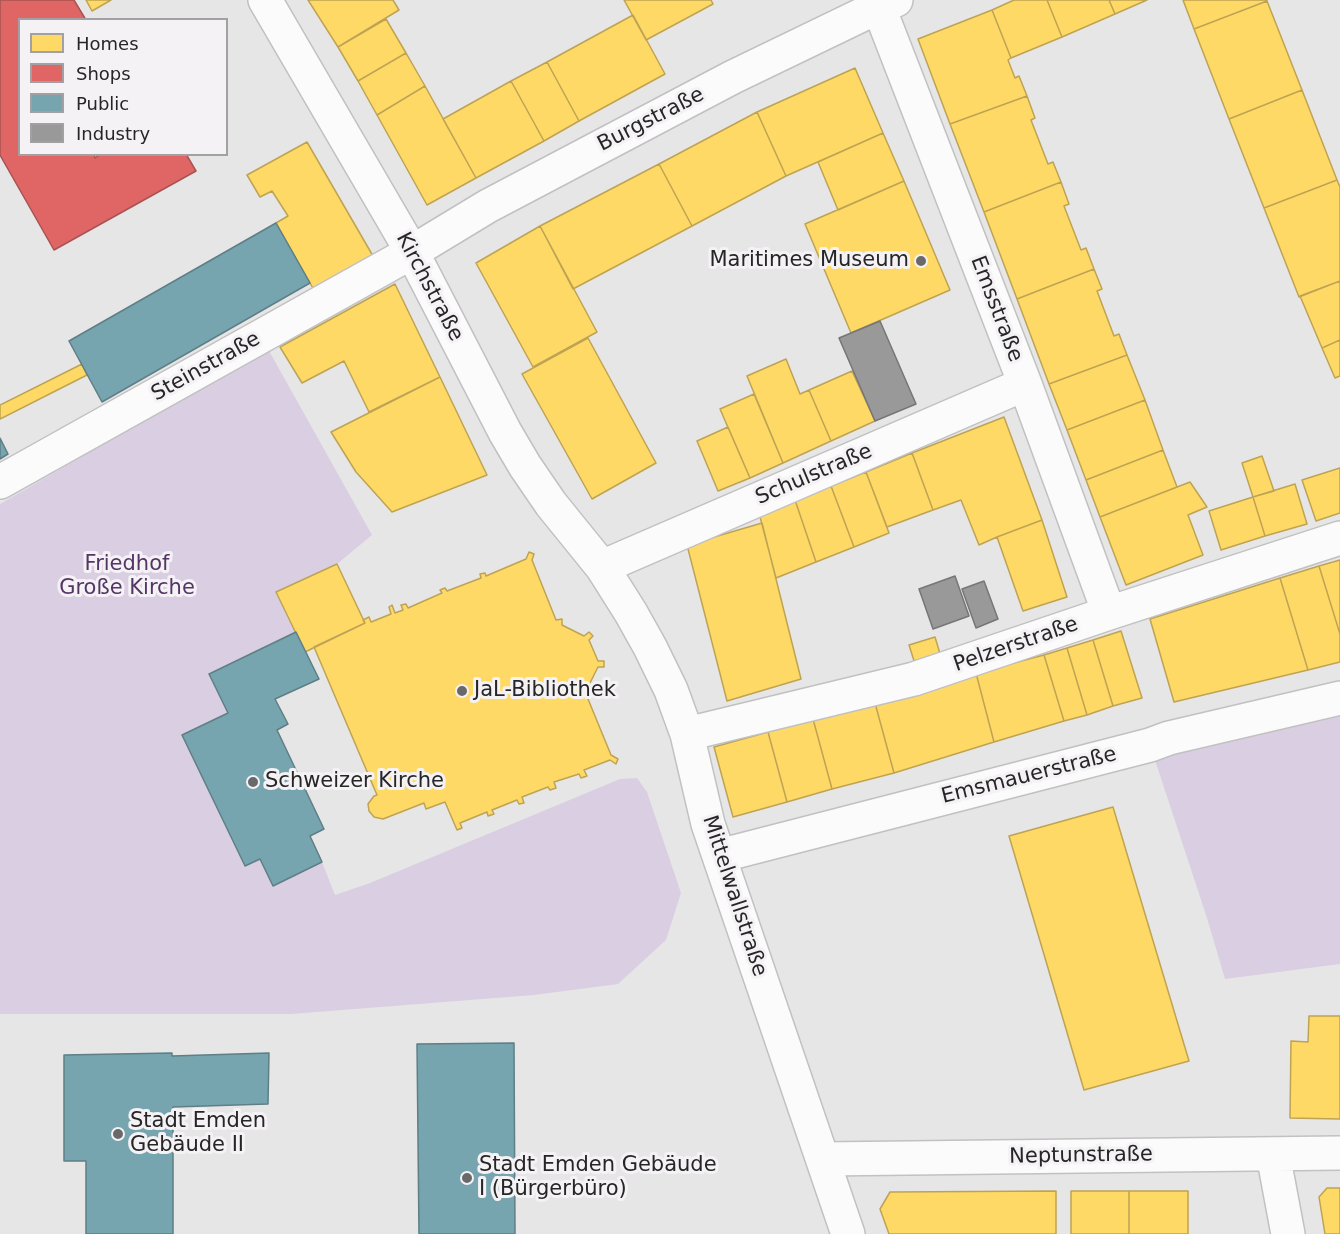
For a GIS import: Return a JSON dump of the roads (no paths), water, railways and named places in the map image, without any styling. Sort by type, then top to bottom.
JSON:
[{"type":"street","name":"Kirchstraße","points":[[265,0],[412,252],[505,432],[525,466],[551,504],[602,567]]},
{"type":"street","name":"Burgstraße","points":[[412,252],[488,206],[579,157],[883,2]]},
{"type":"street","name":"Emsstraße","points":[[883,2],[1109,613]]},
{"type":"street","name":"Steinstraße","points":[[0,482],[412,252]]},
{"type":"street","name":"Schulstraße","points":[[602,567],[1025,384]]},
{"type":"street","name":"Pelzerstraße","points":[[687,734],[914,679],[1340,538]]},
{"type":"street","name":"Mittelwallstraße","points":[[602,567],[631,613],[671,690],[687,734],[708,824],[848,1234]]},
{"type":"street","name":"Emsmauerstraße","points":[[719,856],[1150,745],[1169,738],[1340,698]]},
{"type":"street","name":"Neptunstraße","points":[[823,1159],[1340,1153]]},
{"type":"street","points":[[1273,1154],[1288,1234]]},
{"type":"place","name":"Maritimes Museum","points":[[921,261]]},
{"type":"place","name":"JaL-Bibliothek","points":[[462,691]]},
{"type":"place","name":"Schweizer Kirche","points":[[253,782]]},
{"type":"place","name":"Stadt Emden Gebäude II","points":[[118,1134]]},
{"type":"place","name":"Stadt Emden Gebäude I (Bürgerbüro)","points":[[467,1178]]},
{"type":"park label","name":"Friedhof Große Kirche","points":[[127,577]]}]
